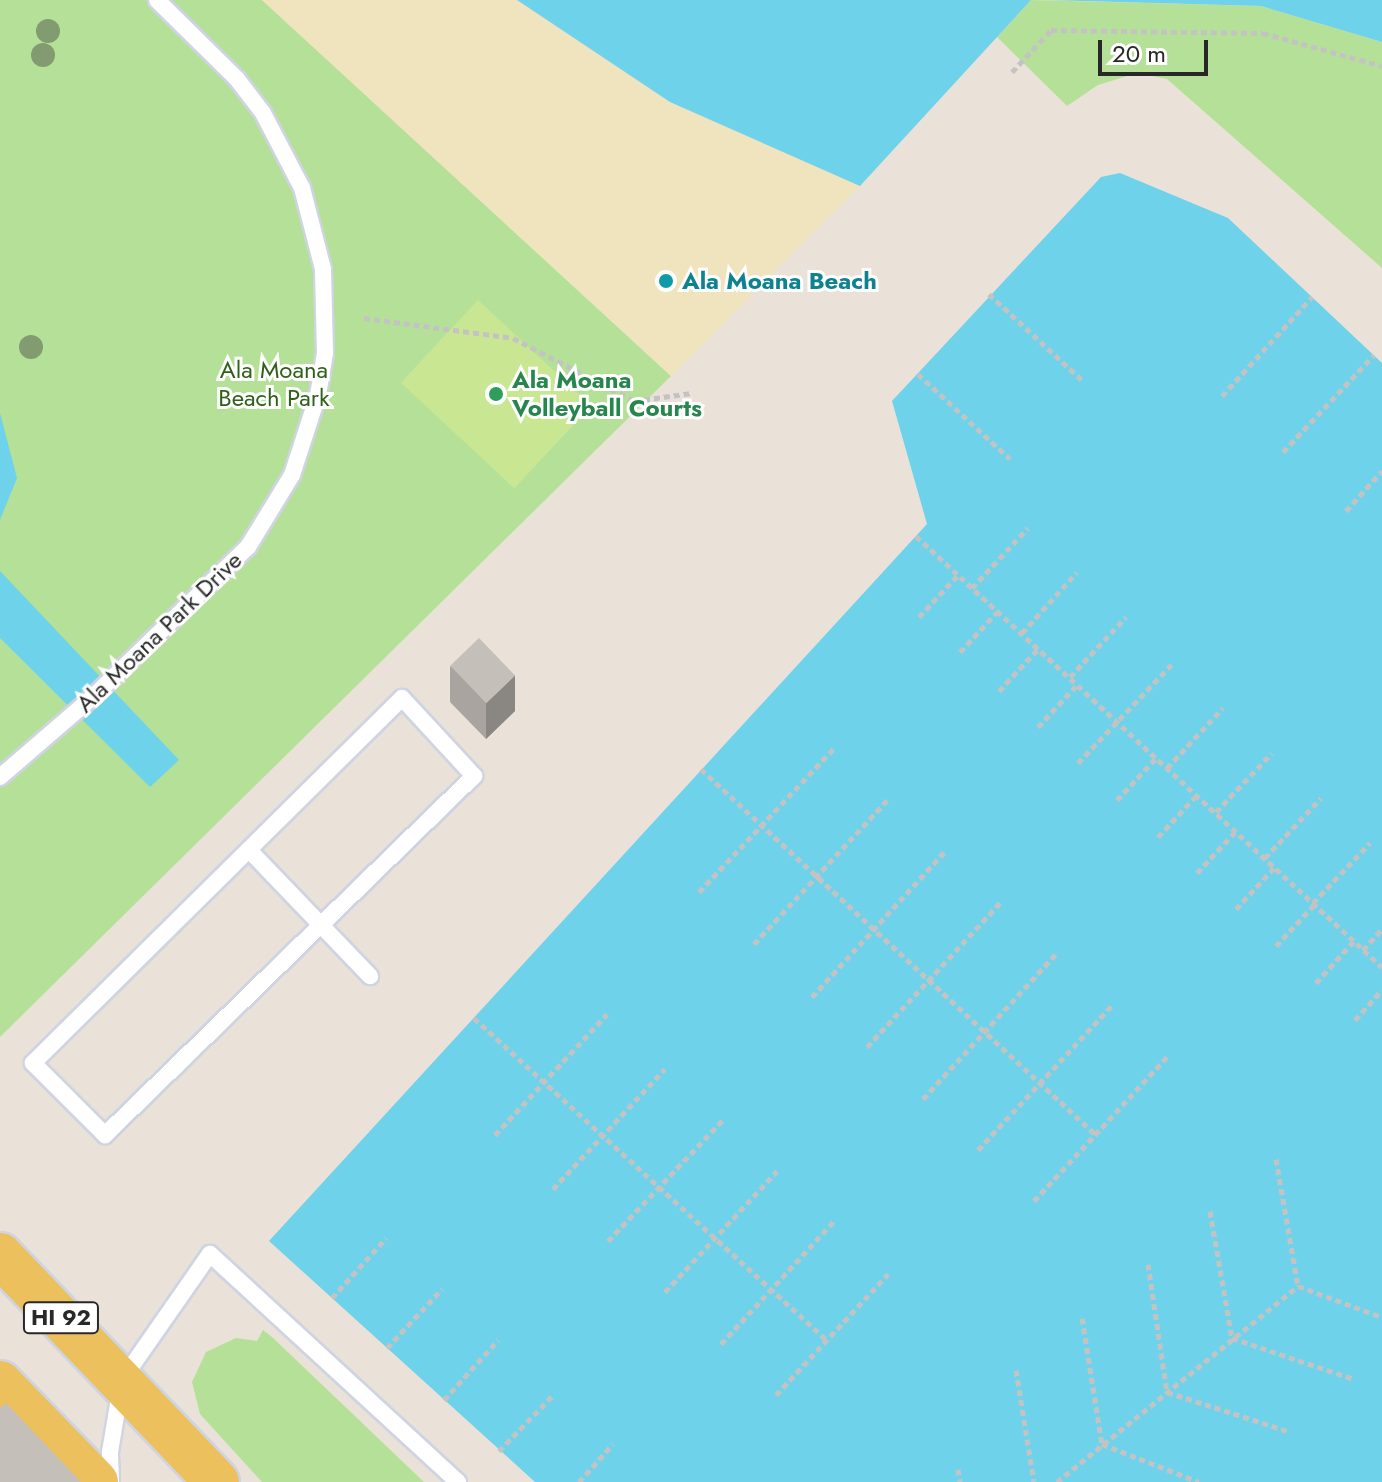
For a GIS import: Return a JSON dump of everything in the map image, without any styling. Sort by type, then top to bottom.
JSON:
[{"type":"main road","name":"HI 92","points":[[0,1255],[217,1482]]},
{"type":"main road","points":[[0,1383],[96,1482]]},
{"type":"lane","name":"Ala Moana Park Drive","points":[[0,777],[220,578],[272,512],[307,436],[325,353],[326,311],[318,241],[285,149],[237,79],[157,0]]},
{"type":"lane","points":[[402,698],[474,776],[105,1135],[33,1063],[249,850],[402,698]]},
{"type":"lane","points":[[249,850],[370,976]]},
{"type":"lane","points":[[111,1482],[110,1452],[122,1380],[210,1254],[458,1482]]},
{"type":"path","points":[[1012,72],[1051,30],[1263,33],[1382,66]]},
{"type":"path","points":[[989,294],[1083,381]]},
{"type":"path","points":[[1222,396],[1312,297]]},
{"type":"path","points":[[364,318],[513,338],[625,399],[653,402],[691,393]]},
{"type":"path","points":[[1283,452],[1374,355]]},
{"type":"path","points":[[918,374],[1010,459]]},
{"type":"path","points":[[1346,511],[1382,471]]},
{"type":"path","points":[[972,588],[1028,528]]},
{"type":"path","points":[[916,536],[1382,967]]},
{"type":"path","points":[[1022,633],[1077,572]]},
{"type":"path","points":[[919,617],[958,575]]},
{"type":"path","points":[[960,652],[998,612]]},
{"type":"path","points":[[1070,677],[1126,617]]},
{"type":"path","points":[[999,691],[1038,649]]},
{"type":"path","points":[[1078,763],[1174,662]]},
{"type":"path","points":[[1038,727],[1077,685]]},
{"type":"path","points":[[1167,768],[1223,708]]},
{"type":"path","points":[[699,892],[835,747]]},
{"type":"path","points":[[1216,812],[1272,753]]},
{"type":"path","points":[[1117,800],[1156,758]]},
{"type":"path","points":[[701,769],[1095,1134]]},
{"type":"path","points":[[1158,837],[1196,796]]},
{"type":"path","points":[[754,944],[889,798]]},
{"type":"path","points":[[1265,858],[1321,798]]},
{"type":"path","points":[[1197,873],[1236,831]]},
{"type":"path","points":[[1276,946],[1370,843]]},
{"type":"path","points":[[812,997],[946,850]]},
{"type":"path","points":[[1236,909],[1275,867]]},
{"type":"path","points":[[867,1047],[1001,902]]},
{"type":"path","points":[[1363,950],[1382,929]]},
{"type":"path","points":[[1316,983],[1354,941]]},
{"type":"path","points":[[923,1099],[1057,953]]},
{"type":"path","points":[[1355,1020],[1382,990]]},
{"type":"path","points":[[978,1150],[1113,1004]]},
{"type":"path","points":[[495,1135],[607,1014]]},
{"type":"path","points":[[474,1018],[827,1340]]},
{"type":"path","points":[[1034,1201],[1168,1056]]},
{"type":"path","points":[[553,1189],[665,1069]]},
{"type":"path","points":[[608,1241],[722,1121]]},
{"type":"path","points":[[1276,1159],[1298,1286]]},
{"type":"path","points":[[665,1292],[777,1171]]},
{"type":"path","points":[[1210,1211],[1232,1338]]},
{"type":"path","points":[[721,1344],[833,1222]]},
{"type":"path","points":[[332,1298],[386,1238]]},
{"type":"path","points":[[1148,1264],[1167,1392]]},
{"type":"path","points":[[776,1395],[888,1274]]},
{"type":"path","points":[[1298,1286],[1382,1317]]},
{"type":"path","points":[[1057,1482],[1298,1286]]},
{"type":"path","points":[[387,1348],[442,1289]]},
{"type":"path","points":[[1082,1318],[1102,1444]]},
{"type":"path","points":[[1232,1338],[1354,1379]]},
{"type":"path","points":[[444,1400],[498,1340]]},
{"type":"path","points":[[1016,1370],[1034,1482]]},
{"type":"path","points":[[1167,1392],[1288,1431]]},
{"type":"path","points":[[499,1451],[554,1394]]},
{"type":"path","points":[[579,1482],[613,1444]]},
{"type":"path","points":[[1102,1444],[1199,1482]]},
{"type":"path","points":[[958,1469],[960,1482]]},
{"type":"green space","name":"Ala Moana Beach Park","points":[[0,0],[262,0],[671,376],[0,1037]]},
{"type":"green space","points":[[1031,0],[1261,6],[1382,42],[1382,268],[1167,79],[1137,73],[1098,85],[1067,106],[997,37]]},
{"type":"green space","name":"Ala Moana Volleyball Courts","points":[[478,300],[591,406],[514,488],[401,383]]},
{"type":"green space","points":[[263,1330],[424,1482],[262,1482],[200,1414],[192,1382],[206,1352],[236,1338],[257,1341]]},
{"type":"sand","name":"Ala Moana Beach","points":[[262,0],[517,0],[670,102],[860,186],[671,376]]},
{"type":"water","points":[[517,0],[1031,0],[860,186],[670,102]]},
{"type":"water","points":[[1047,0],[1382,0],[1382,42],[1261,6]]},
{"type":"water","points":[[1120,173],[1228,218],[1382,363],[1382,1482],[535,1482],[269,1241],[927,524],[892,401],[1101,177]]},
{"type":"water","points":[[0,413],[17,478],[0,520]]},
{"type":"water","points":[[0,571],[179,760],[150,787],[0,638]]},
{"type":"building","points":[[479,638],[515,675],[486,703],[450,666]]},
{"type":"building","points":[[6,1403],[81,1482],[0,1482],[0,1408]]},
{"type":"place","name":"Ala Moana Beach","points":[[666,281]]},
{"type":"place","name":"Ala Moana Volleyball Courts","points":[[496,394]]}]
